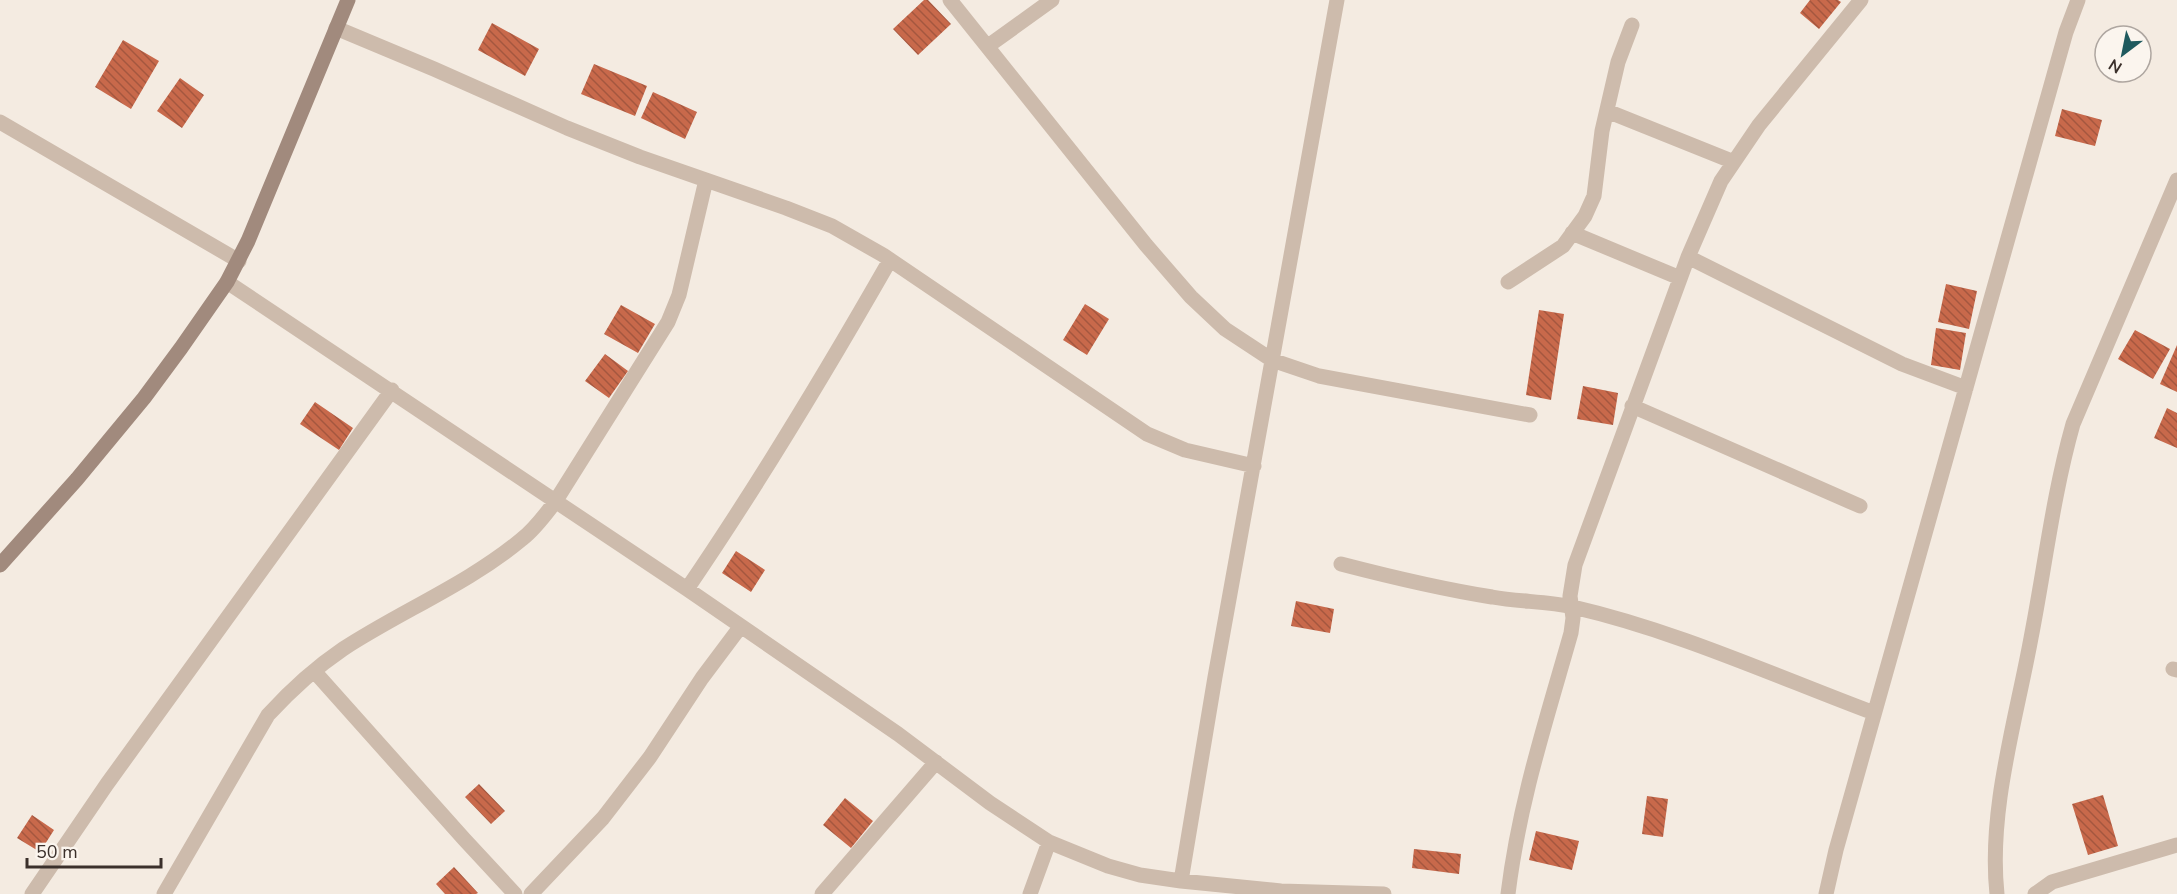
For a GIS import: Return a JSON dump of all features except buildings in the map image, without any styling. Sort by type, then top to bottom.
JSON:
[{"type":"main road","points":[[0,566],[77,479],[144,398],[182,348],[227,282],[239,261],[348,0]]},
{"type":"street","points":[[950,0],[1146,245],[1191,297],[1225,329],[1272,360],[1319,376],[1530,415]]},
{"type":"street","points":[[988,46],[1052,0]]},
{"type":"street","points":[[1181,881],[1215,677],[1338,0]]},
{"type":"street","points":[[1508,894],[1513,850],[1534,756],[1571,633],[1573,618],[1570,596],[1575,565],[1688,257],[1721,181],[1766,116],[1861,0]]},
{"type":"street","points":[[1826,894],[1874,713],[2066,32],[2078,0]]},
{"type":"street","points":[[1508,282],[1563,246],[1586,216],[1594,196],[1606,111],[1618,62],[1632,25]]},
{"type":"street","points":[[336,28],[567,128],[640,157],[786,207],[831,226],[890,260],[1147,434],[1185,450],[1254,466]]},
{"type":"street","points":[[1606,111],[1734,162]]},
{"type":"street","points":[[0,122],[239,261]]},
{"type":"street","points":[[164,894],[268,715],[291,690],[343,650],[486,565],[522,539],[538,524],[555,502],[668,322],[679,295],[706,180]]},
{"type":"street","points":[[1996,894],[1996,832],[2062,462],[2073,424],[2177,180]]},
{"type":"street","points":[[1572,233],[1680,278]]},
{"type":"street","points":[[1688,257],[1902,364],[1966,388]]},
{"type":"street","points":[[687,589],[737,516],[819,384],[890,260]]},
{"type":"street","points":[[227,282],[687,589],[936,762],[990,803],[1049,842],[1108,866],[1140,875],[1281,892],[1384,894]]},
{"type":"street","points":[[33,894],[107,784],[392,390]]},
{"type":"street","points":[[1632,406],[1860,506]]},
{"type":"street","points":[[1341,564],[1471,594],[1571,606],[1720,653],[1874,713]]},
{"type":"street","points":[[531,894],[603,818],[637,775],[702,678],[741,626]]},
{"type":"street","points":[[315,671],[515,894]]},
{"type":"street","points":[[822,894],[936,762]]},
{"type":"street","points":[[1030,894],[1049,842]]},
{"type":"street","points":[[2035,894],[2177,846]]}]
